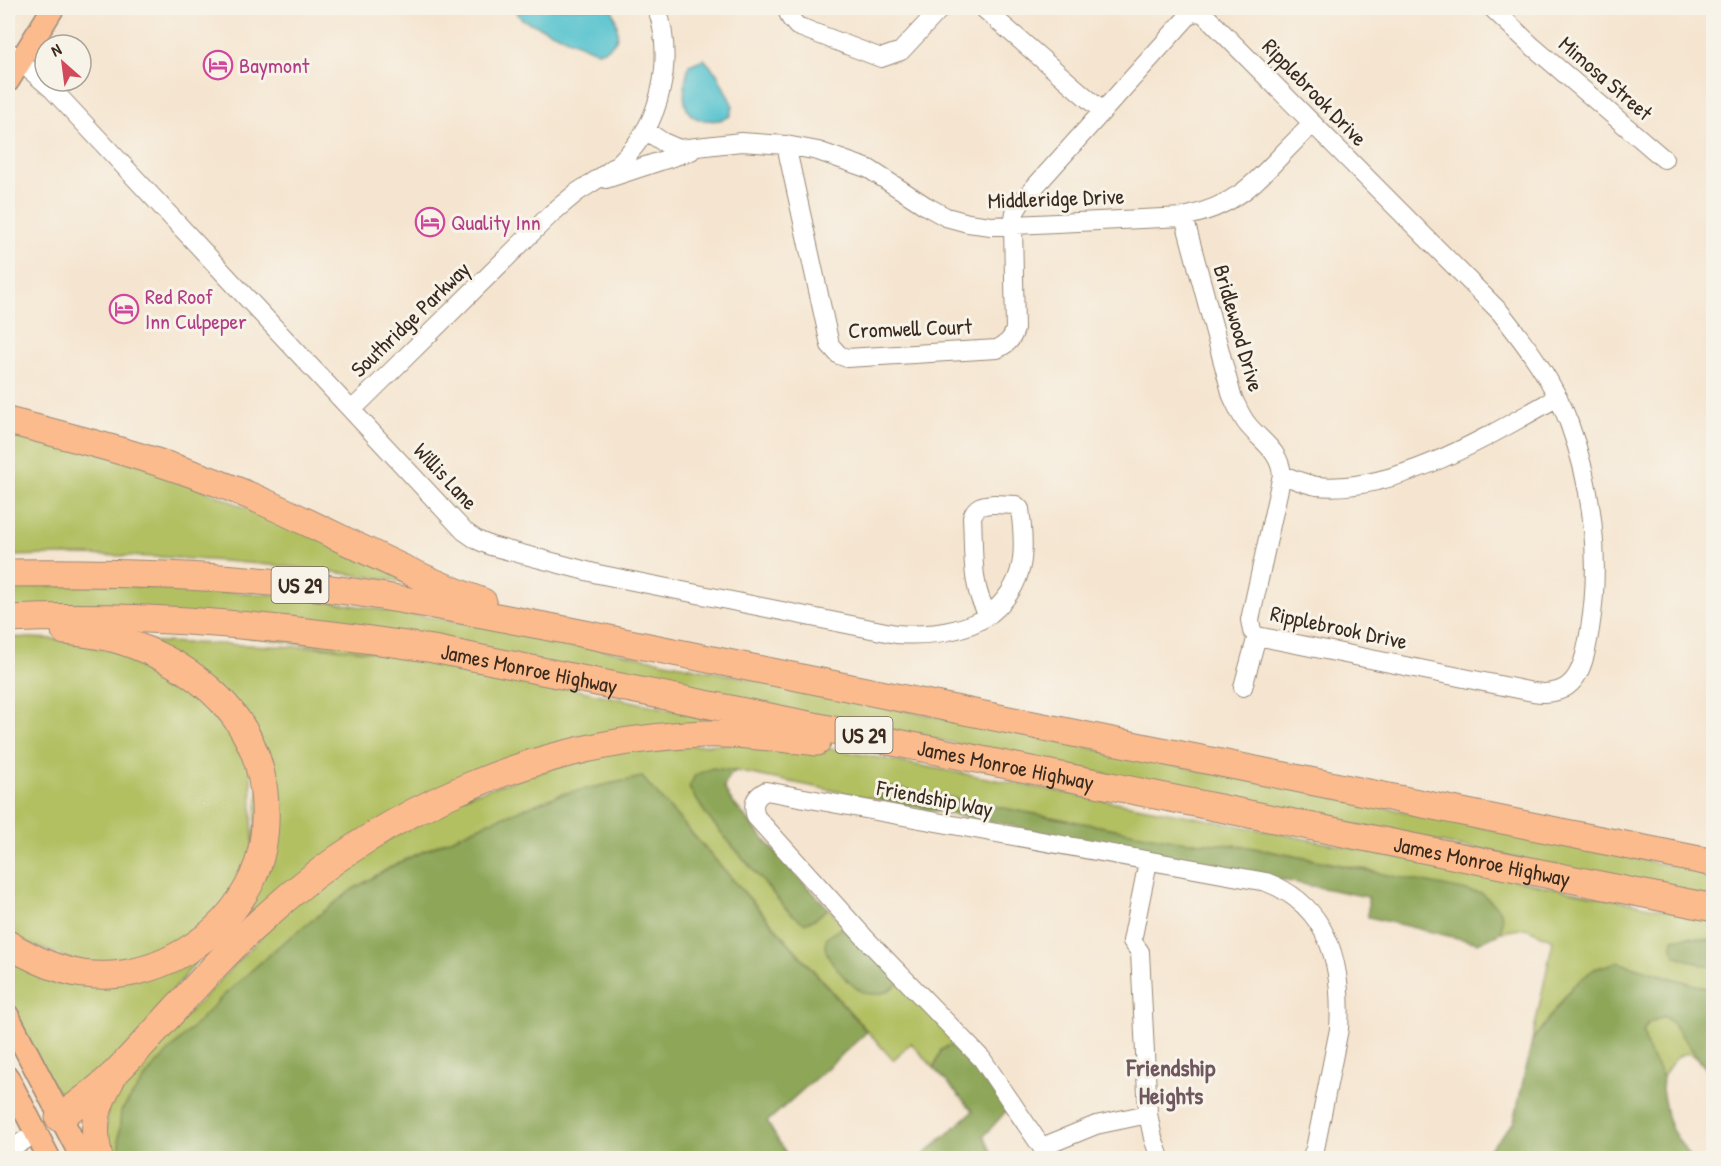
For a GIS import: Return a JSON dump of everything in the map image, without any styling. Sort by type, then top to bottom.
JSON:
[{"type":"highway","points":[[8,421],[77,439],[204,478],[254,498],[401,568],[466,596],[561,629]]},
{"type":"highway","name":"James Monroe Highway","points":[[8,573],[109,572],[283,584],[409,600],[1713,863]]},
{"type":"highway","name":"James Monroe Highway","points":[[8,619],[174,619],[349,636],[433,649],[1713,908]]},
{"type":"highway","points":[[8,626],[84,633],[118,640],[154,654],[191,674],[209,687],[228,707],[250,744],[262,782],[265,822],[260,856],[253,876],[241,898],[221,922],[202,940],[182,954],[160,964],[121,975],[82,974],[58,969],[26,956],[8,944]]},
{"type":"highway","points":[[59,1118],[114,1074],[266,915],[310,880],[382,829],[470,784],[516,767],[609,744],[657,737],[705,734],[753,735],[994,761]]},
{"type":"highway","points":[[99,1158],[94,1126],[100,1100],[114,1074]]},
{"type":"main road","points":[[8,81],[14,56],[52,8]]},
{"type":"main road","points":[[8,1016],[59,1118],[82,1158]]},
{"type":"main road","points":[[8,1078],[49,1158]]},
{"type":"main road","points":[[36,1133],[59,1118]]},
{"type":"street","name":"Southridge Parkway","points":[[351,410],[551,214],[620,163],[633,149],[645,130],[663,84],[664,39],[657,8]]},
{"type":"street","points":[[786,8],[797,26],[882,58],[901,51],[940,8]]},
{"type":"street","points":[[983,8],[1101,111]]},
{"type":"street","name":"Mimosa Street","points":[[1492,8],[1530,45],[1664,159]]},
{"type":"street","name":"Ripplebrook Drive","points":[[1013,225],[1015,212],[1022,201],[1101,111],[1191,13],[1204,14],[1500,312],[1521,338],[1558,397],[1579,454],[1591,514],[1595,550],[1594,607],[1582,669],[1569,686],[1558,692],[1544,694],[1257,636],[1252,631],[1250,620],[1282,475]]},
{"type":"street","name":"Willis Lane","points":[[14,56],[53,90],[465,531],[477,540],[491,546],[598,574],[896,634],[919,635],[942,633],[964,627],[989,615],[1010,596],[1023,560],[1020,509],[1016,505],[979,506],[974,510],[972,517],[976,587],[980,600],[989,615]]},
{"type":"street","name":"Middleridge Drive","points":[[645,130],[679,149],[741,142],[786,145],[818,151],[869,169],[946,217],[991,226],[1184,217],[1204,213],[1243,194],[1313,124]]},
{"type":"street","points":[[590,184],[711,145]]},
{"type":"street","name":"Cromwell Court","points":[[786,145],[830,345],[839,355],[847,358],[997,349],[1005,345],[1012,338],[1016,329],[1013,225]]},
{"type":"street","name":"Bridlewood Drive","points":[[1184,217],[1232,396],[1249,426],[1277,455],[1282,475]]},
{"type":"street","points":[[1282,475],[1315,485],[1339,487],[1403,473],[1444,458],[1484,439],[1558,397]]},
{"type":"street","points":[[1244,687],[1257,636]]},
{"type":"street","name":"Friendship Way","points":[[1046,1153],[982,1059],[810,878],[756,817],[753,808],[754,801],[759,794],[766,791],[1266,882],[1299,899],[1314,914],[1324,931],[1333,956],[1340,1009],[1339,1029],[1315,1149],[1311,1158]]},
{"type":"street","points":[[1148,862],[1132,941],[1140,952],[1148,1114],[1160,1158]]},
{"type":"street","points":[[1046,1153],[1096,1125],[1148,1114]]},
{"type":"street","points":[[8,1150],[36,1133]]},
{"type":"green space","points":[[8,426],[152,467],[424,585],[321,570],[217,560],[112,555],[8,556]]},
{"type":"green space","points":[[110,584],[293,596],[493,627],[1713,874],[1713,898],[707,693],[8,608],[8,587]]},
{"type":"green space","points":[[8,637],[55,639],[134,655],[209,697],[251,767],[253,851],[220,911],[154,957],[88,966],[8,936]]},
{"type":"green space","points":[[133,641],[370,651],[501,674],[736,723],[545,752],[248,914],[262,748]]},
{"type":"green space","points":[[784,740],[1205,819],[1713,919],[1713,941],[1690,937],[1674,939],[1676,956],[1713,968],[1713,990],[1617,962],[1573,986],[1532,1041],[1553,940],[1526,928],[1501,932],[1502,925],[1374,871],[1243,846],[1178,841],[892,787],[883,788],[880,800],[736,771],[689,788],[708,817],[788,911],[815,919],[828,908],[845,926],[825,947],[847,981],[900,982],[961,1046],[941,1050],[934,1068],[911,1043],[893,1060],[642,777],[562,794],[489,822],[398,863],[353,889],[279,946],[223,996],[151,1070],[121,1111],[119,1138],[122,1158],[105,1158],[108,1098],[292,904],[442,804],[603,751]]},
{"type":"green space","points":[[712,768],[736,771],[729,776],[724,787],[730,799],[788,867],[828,908],[815,919],[804,923],[788,911],[708,817],[689,788],[695,775]]},
{"type":"green space","points":[[642,777],[867,1032],[767,1122],[789,1158],[122,1158],[119,1139],[121,1111],[151,1070],[223,996],[279,946],[353,889],[398,863],[489,822],[562,794]]},
{"type":"green space","points":[[892,787],[1178,841],[1243,846],[1483,894],[1501,914],[1501,932],[1478,943],[1368,917],[1368,897],[880,800],[883,788]]},
{"type":"green space","points":[[845,926],[900,982],[886,992],[870,994],[857,988],[836,968],[825,946],[827,937]]},
{"type":"green space","points":[[1690,937],[1713,941],[1713,968],[1676,956],[1672,947],[1673,939]]},
{"type":"green space","points":[[8,952],[36,969],[201,953],[160,1012],[94,1083],[68,1096],[53,1087],[8,999]]},
{"type":"green space","points":[[1617,962],[1713,990],[1713,1078],[1673,1024],[1664,1016],[1648,1023],[1643,1031],[1648,1051],[1663,1077],[1662,1090],[1672,1130],[1690,1158],[1481,1158],[1514,1122],[1532,1041],[1573,986],[1594,969]]},
{"type":"green space","points":[[1664,1016],[1673,1024],[1704,1066],[1693,1055],[1683,1054],[1675,1060],[1663,1077],[1648,1051],[1643,1031],[1648,1023]]},
{"type":"green space","points":[[948,1046],[961,1046],[1008,1109],[984,1136],[994,1158],[920,1158],[973,1111],[934,1068],[941,1050]]},
{"type":"water","points":[[513,8],[612,8],[618,29],[616,40],[606,49],[598,52],[523,20]]},
{"type":"water","points":[[704,59],[717,74],[733,106],[730,116],[724,119],[703,120],[695,117],[686,106],[684,90],[689,65]]},
{"type":"place","name":"Baymont","points":[[218,65]]},
{"type":"place","name":"Quality Inn","points":[[430,222]]},
{"type":"place","name":"Red Roof Inn Culpeper","points":[[124,309]]},
{"type":"district","name":"Friendship Heights","points":[[1171,1081]]}]
